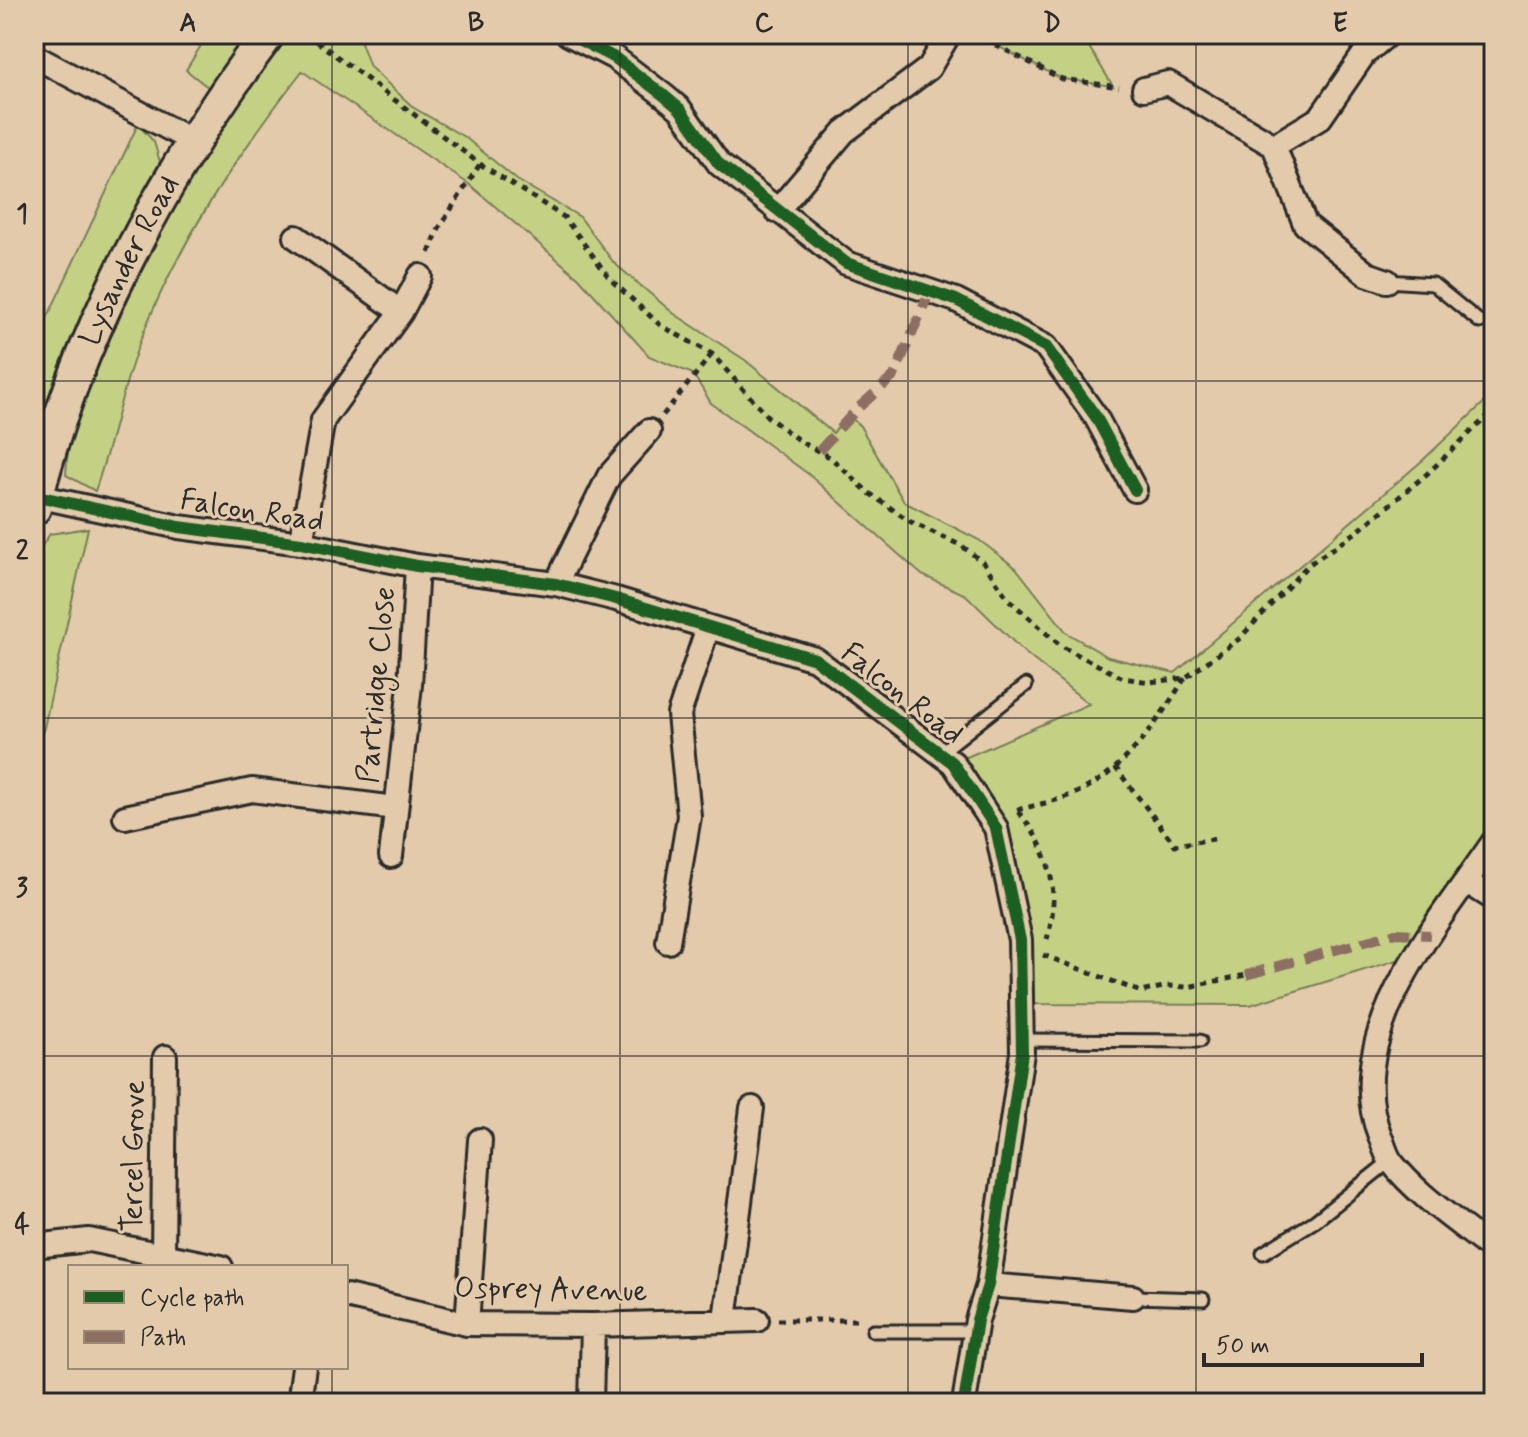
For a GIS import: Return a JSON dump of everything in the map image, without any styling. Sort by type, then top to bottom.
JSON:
[{"type":"street","name":"Lysander Road","points":[[35,502],[109,298],[194,142],[268,34]]},
{"type":"street","points":[[770,205],[844,132],[929,68],[949,34]]},
{"type":"street","points":[[1274,146],[1320,118],[1364,54],[1388,34]]},
{"type":"street","points":[[576,36],[615,58],[680,109],[719,164],[846,263],[956,300],[1046,347],[1096,417],[1135,490]]},
{"type":"street","points":[[34,56],[194,142]]},
{"type":"street","points":[[1144,89],[1168,83],[1274,146],[1305,224],[1367,274],[1387,281]]},
{"type":"street","points":[[296,237],[401,312]]},
{"type":"street","points":[[301,543],[323,420],[401,312],[420,276]]},
{"type":"street","points":[[556,584],[609,476],[649,431]]},
{"type":"street","name":"Falcon Road","points":[[35,502],[179,527],[301,543],[417,566],[556,584],[708,627],[815,659],[953,763],[996,828],[1020,940],[1022,1040],[988,1285],[975,1331],[964,1403]]},
{"type":"street","name":"Partridge Close","points":[[391,856],[417,566]]},
{"type":"street","points":[[668,942],[689,816],[679,714],[708,627]]},
{"type":"street","name":"Partridge Close","points":[[125,817],[252,790],[396,808]]},
{"type":"street","points":[[1494,841],[1417,954],[1381,1024],[1370,1068],[1373,1119],[1390,1161],[1420,1191],[1494,1251]]},
{"type":"street","points":[[1467,882],[1494,899]]},
{"type":"street","name":"Tercel Grove","points":[[163,1255],[165,1057]]},
{"type":"street","points":[[725,1320],[752,1108]]},
{"type":"street","points":[[467,1324],[480,1140]]},
{"type":"street","points":[[34,1246],[89,1240],[211,1265]]},
{"type":"street","points":[[988,1285],[1133,1297]]},
{"type":"street","name":"Osprey Avenue","points":[[348,1296],[467,1324],[593,1325],[757,1320]]},
{"type":"street","points":[[591,1403],[593,1325]]},
{"type":"street","points":[[299,1403],[304,1369]]},
{"type":"lane","points":[[1387,281],[1433,284],[1480,322]]},
{"type":"lane","points":[[940,753],[1026,685]]},
{"type":"lane","points":[[1022,1040],[1200,1041]]},
{"type":"lane","points":[[1263,1253],[1315,1221],[1390,1161]]},
{"type":"lane","points":[[1133,1297],[1203,1299]]},
{"type":"lane","points":[[873,1331],[975,1331]]},
{"type":"path","points":[[307,34],[480,164],[564,217],[611,280],[660,325],[712,354],[768,417],[801,442],[831,458],[869,493],[911,522],[962,546],[984,563],[1008,599],[1061,646],[1123,678],[1150,682],[1185,678]]},
{"type":"path","points":[[974,34],[1062,79],[1144,89]]},
{"type":"path","points":[[420,276],[439,228],[480,164]]},
{"type":"path","points":[[649,431],[712,354]]},
{"type":"path","points":[[1017,810],[1077,792],[1115,767],[1159,719],[1185,678],[1239,639],[1308,565],[1358,531],[1428,473],[1494,410]]},
{"type":"path","points":[[1115,767],[1175,845],[1220,838]]},
{"type":"path","points":[[1042,955],[1141,992],[1167,986],[1188,987],[1246,975]]},
{"type":"green space","points":[[208,34],[250,34],[209,88],[186,70]]},
{"type":"green space","points":[[288,34],[358,34],[370,67],[414,108],[466,138],[517,180],[580,217],[614,263],[673,313],[745,360],[833,433],[848,415],[860,426],[904,502],[979,540],[1016,568],[1067,633],[1108,657],[1175,673],[1423,460],[1494,393],[1494,841],[1417,954],[1250,1005],[1023,1004],[995,822],[953,763],[1089,704],[1025,653],[966,595],[922,575],[807,473],[711,403],[693,374],[649,356],[579,278],[470,185],[302,71],[232,168],[172,270],[139,344],[95,491],[66,475],[70,439],[81,404],[147,257],[212,143]]},
{"type":"green space","points":[[974,34],[1081,34],[1113,86],[1062,79]]},
{"type":"green space","points":[[138,124],[154,142],[160,162],[122,232],[90,301],[34,447],[34,357],[42,329]]},
{"type":"green space","points":[[88,528],[34,773],[34,573],[39,550],[50,534]]},
{"type":"marked path","points":[[819,451],[857,409],[894,376],[930,291]]},
{"type":"marked path","points":[[1246,975],[1396,933],[1430,935]]},
{"type":"cycle path","points":[[568,34],[615,58],[662,94],[680,109],[719,164],[846,263],[956,300],[1046,347],[1096,417],[1135,490]]},
{"type":"cycle path","points":[[37,496],[179,527],[301,543],[417,566],[556,584],[616,599],[815,659],[953,763],[996,828],[1020,940],[1022,1053],[988,1285],[977,1320],[964,1403]]}]
